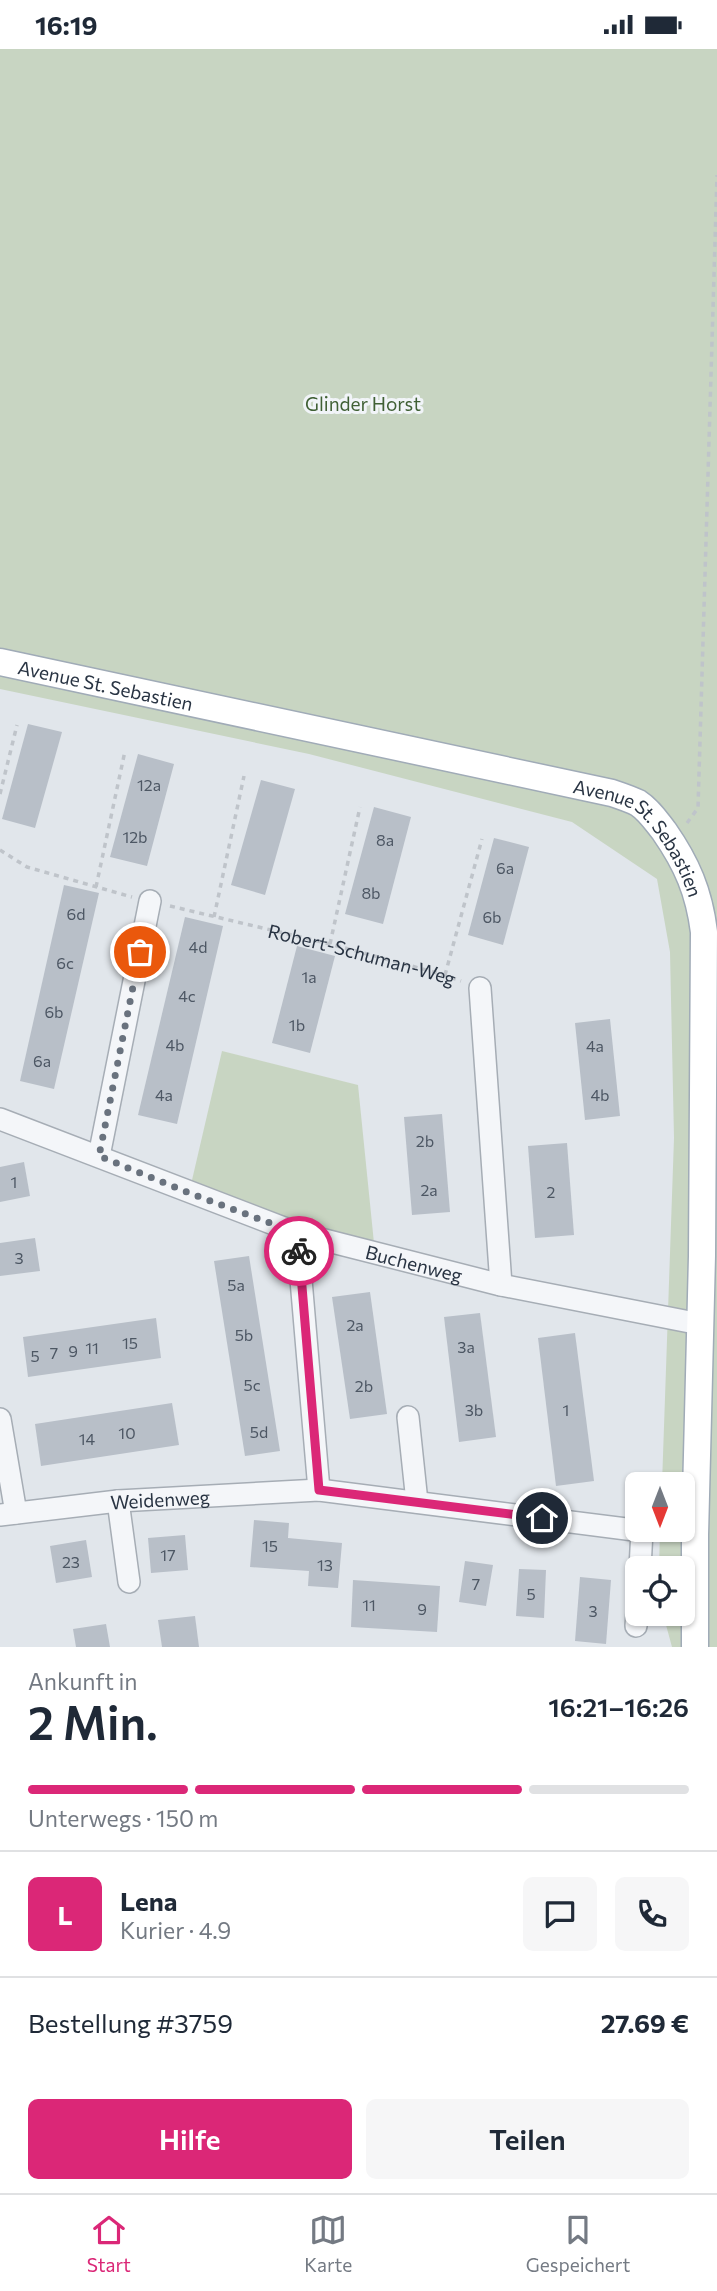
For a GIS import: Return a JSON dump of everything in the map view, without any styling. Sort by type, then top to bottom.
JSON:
[{"type":"main road","name":"Avenue St. Sebastien","points":[[0,661],[612,793],[638,803],[672,842],[694,884],[701,905],[705,932],[695,1647]]},
{"type":"street","points":[[99,1156],[150,901]]},
{"type":"street","name":"Robert-Schuman-Weg","points":[[480,988],[501,1285]]},
{"type":"street","name":"Buchenweg","points":[[0,1119],[297,1233],[501,1285],[700,1324]]},
{"type":"street","points":[[297,1233],[319,1490]]},
{"type":"street","points":[[408,1417],[417,1502]]},
{"type":"street","points":[[0,1419],[8,1514]]},
{"type":"street","name":"Weidenweg","points":[[8,1514],[118,1501],[319,1490],[625,1529]]},
{"type":"street","points":[[118,1501],[129,1582]]},
{"type":"path","points":[[672,842],[698,808],[717,175]]},
{"type":"path","points":[[0,794],[17,725]]},
{"type":"path","points":[[96,887],[125,751]]},
{"type":"path","points":[[214,917],[244,776]]},
{"type":"path","points":[[330,944],[360,807]]},
{"type":"path","points":[[445,975],[482,839]]},
{"type":"path","name":"Robert-Schuman-Weg","points":[[0,850],[27,867],[96,887],[330,944],[445,975],[480,988]]},
{"type":"green space","name":"Glinder Horst","points":[[0,49],[717,49],[717,1647],[672,1647],[666,1626],[695,1626],[695,1556],[659,1556],[660,1542],[695,1542],[695,1472],[662,1472],[674,1138],[670,952],[657,879],[572,822],[309,754],[0,689]]},
{"type":"green space","points":[[222,1051],[358,1085],[375,1253],[189,1193]]},
{"type":"building","points":[[28,724],[62,732],[35,828],[2,819]]},
{"type":"building","points":[[138,754],[174,764],[147,866],[110,857]]},
{"type":"building","points":[[261,780],[295,789],[265,895],[231,885]]},
{"type":"building","points":[[374,807],[411,817],[383,924],[345,914]]},
{"type":"building","points":[[494,838],[529,847],[503,945],[468,935]]},
{"type":"building","points":[[64,885],[99,893],[54,1089],[20,1081]]},
{"type":"building","points":[[185,917],[223,926],[177,1124],[138,1115]]},
{"type":"building","points":[[297,946],[335,956],[310,1053],[272,1043]]},
{"type":"building","points":[[610,1019],[620,1116],[585,1120],[575,1023]]},
{"type":"building","points":[[442,1114],[450,1212],[412,1215],[404,1117]]},
{"type":"building","points":[[567,1143],[574,1235],[535,1238],[528,1146]]},
{"type":"building","points":[[24,1162],[30,1196],[0,1202],[0,1167]]},
{"type":"building","points":[[35,1238],[40,1271],[0,1276],[0,1243]]},
{"type":"building","points":[[249,1256],[280,1451],[245,1456],[214,1261]]},
{"type":"building","points":[[370,1292],[387,1414],[350,1419],[332,1297]]},
{"type":"building","points":[[480,1313],[496,1437],[459,1442],[444,1317]]},
{"type":"building","points":[[156,1318],[161,1358],[28,1377],[23,1337]]},
{"type":"building","points":[[575,1333],[594,1481],[556,1486],[538,1338]]},
{"type":"building","points":[[172,1403],[179,1445],[41,1466],[35,1424]]},
{"type":"building","points":[[254,1520],[289,1523],[288,1538],[342,1543],[338,1588],[308,1586],[309,1571],[250,1567]]},
{"type":"building","points":[[185,1535],[188,1570],[151,1573],[148,1538]]},
{"type":"building","points":[[86,1540],[92,1577],[56,1583],[50,1546]]},
{"type":"building","points":[[465,1561],[493,1565],[486,1606],[459,1602]]},
{"type":"building","points":[[519,1569],[546,1570],[544,1618],[516,1616]]},
{"type":"building","points":[[580,1577],[611,1580],[606,1644],[575,1641]]},
{"type":"building","points":[[353,1580],[440,1586],[437,1632],[351,1627]]},
{"type":"building","points":[[195,1616],[199,1647],[162,1647],[158,1620]]},
{"type":"building","points":[[106,1624],[110,1647],[76,1647],[73,1629]]},
{"type":"way so far","points":[[140,952],[99,1156],[297,1233],[299,1251]]},
{"type":"route","points":[[299,1251],[319,1490],[542,1518]]}]
